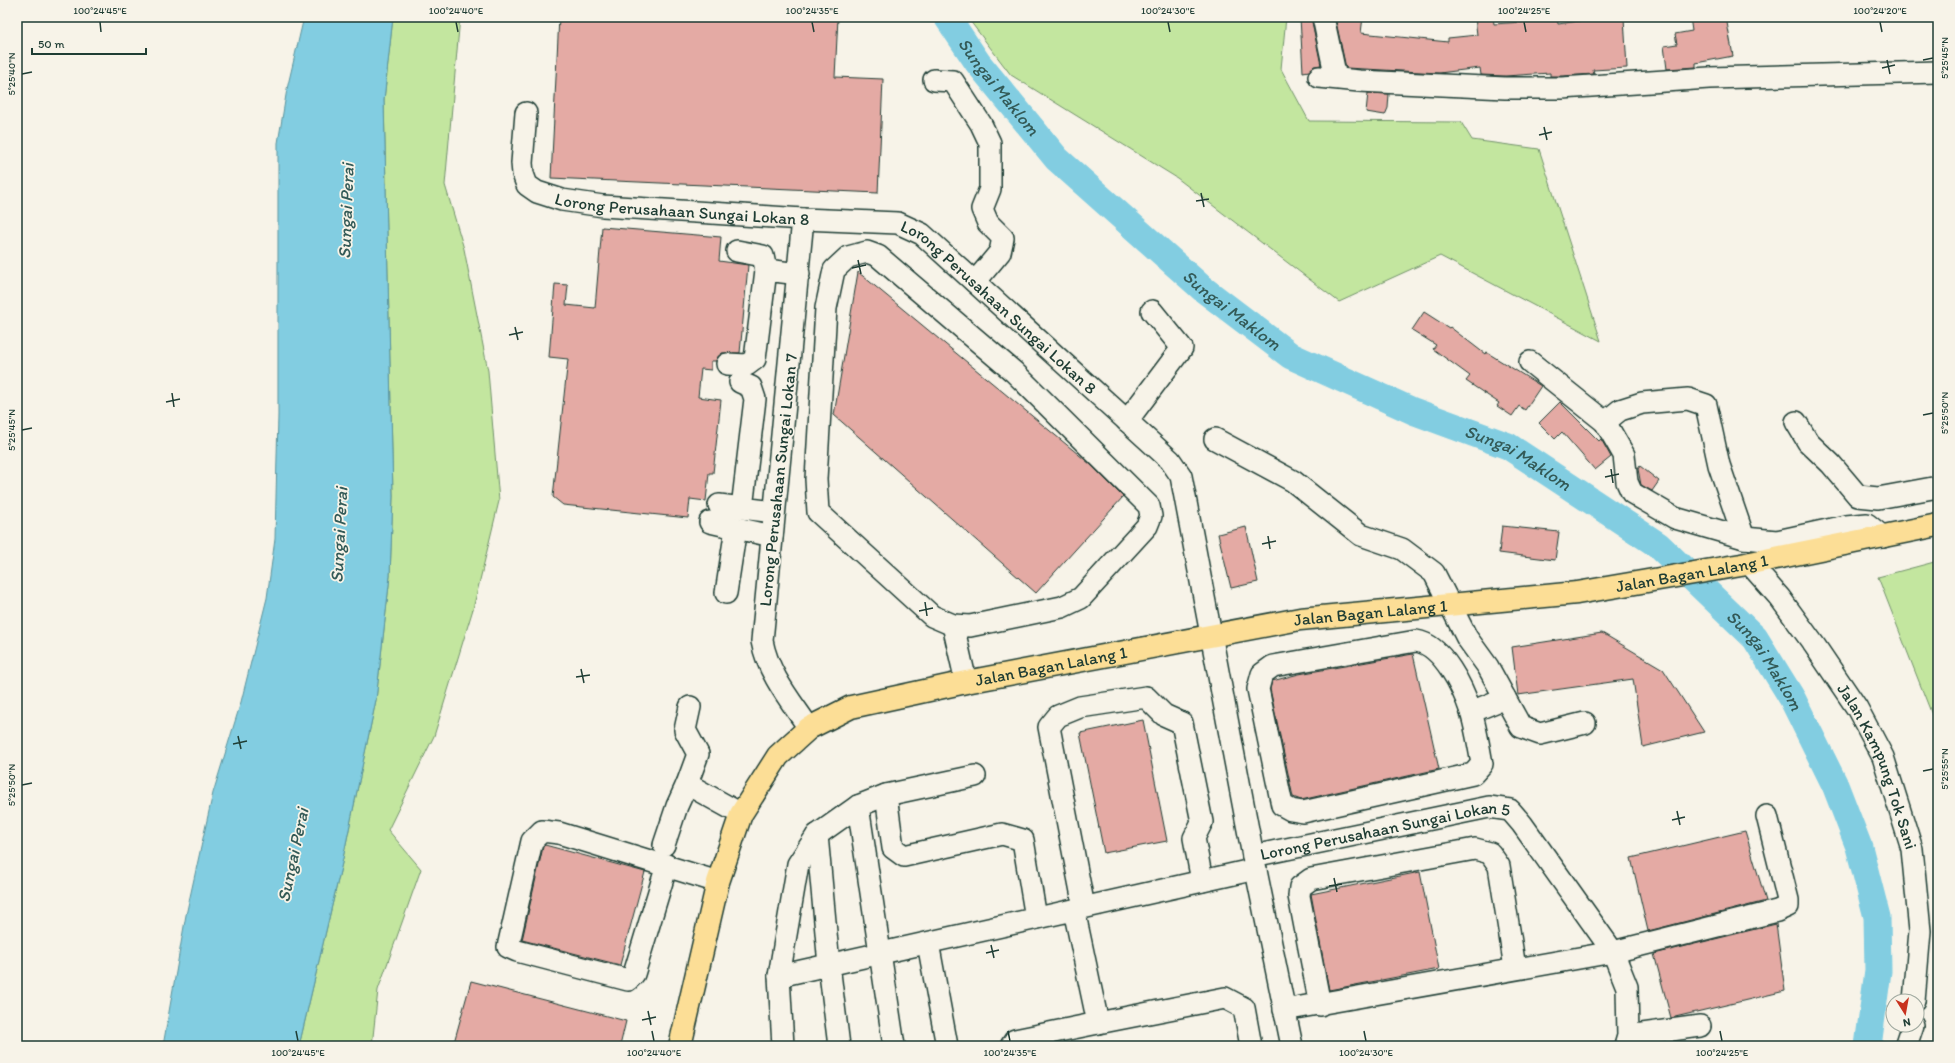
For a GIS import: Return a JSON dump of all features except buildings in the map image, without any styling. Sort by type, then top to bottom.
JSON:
[{"type":"main road","name":"Jalan Bagan Lalang 1","points":[[680,1046],[718,882],[741,814],[778,756],[809,728],[851,706],[966,682],[1210,635],[1300,620],[1577,593],[1745,564],[1938,526]]},
{"type":"street","points":[[1323,17],[1328,77],[1505,88],[1562,88],[1709,78],[1938,72]]},
{"type":"street","points":[[934,80],[953,81],[981,124],[990,142],[990,189],[982,209],[988,223],[1003,238],[1000,252],[975,282]]},
{"type":"street","name":"Lorong Perusahaan Sungai Lokan 8","points":[[526,113],[522,163],[526,185],[537,192],[562,200],[603,206],[803,219],[898,223],[922,234],[1170,460],[1181,476],[1254,862],[1292,1046]]},
{"type":"street","name":"Lorong Perusahaan Sungai Lokan 7","points":[[803,219],[799,274],[762,641],[765,657],[774,674],[809,728]]},
{"type":"street","points":[[727,364],[747,365],[755,359],[766,270],[763,256],[736,251]]},
{"type":"street","points":[[867,252],[878,256],[1014,372],[1149,506],[1151,516],[1147,526],[1081,598],[1062,607],[1039,613],[970,626],[953,625],[932,616],[818,512],[817,456],[826,308],[834,270],[848,257],[867,252]]},
{"type":"street","points":[[766,270],[799,274]]},
{"type":"street","points":[[1127,421],[1182,348],[1152,311]]},
{"type":"street","points":[[1530,362],[1605,422],[1624,455],[1627,482],[1632,493],[1675,518],[1744,538],[1777,541],[1846,526],[1867,524],[1883,537]]},
{"type":"street","points":[[740,382],[751,387],[755,399],[742,508]]},
{"type":"street","points":[[1605,422],[1620,410],[1642,403],[1666,399],[1688,399],[1706,406],[1719,465],[1744,538]]},
{"type":"street","points":[[1796,422],[1808,442],[1831,464],[1858,496],[1878,498],[1938,487]]},
{"type":"street","points":[[1215,439],[1293,481],[1361,535],[1402,549],[1434,573],[1450,606],[1521,727],[1540,734],[1585,724]]},
{"type":"street","points":[[772,536],[736,528],[715,513],[742,508],[774,512]]},
{"type":"street","points":[[726,593],[736,528]]},
{"type":"street","name":"Jalan Kampung Tok Sani","points":[[1745,564],[1780,598],[1815,646],[1857,708],[1883,757],[1912,849],[1920,931],[1915,993]]},
{"type":"street","points":[[953,625],[966,682]]},
{"type":"street","points":[[1416,641],[1424,642],[1431,647],[1450,666],[1471,712],[1482,764],[1473,774],[1303,812],[1291,810],[1282,805],[1258,689],[1262,674],[1272,666],[1416,641]]},
{"type":"street","points":[[1098,1023],[1049,727],[1058,716],[1080,707],[1146,697],[1164,715],[1182,723],[1202,822],[1194,838],[1202,881]]},
{"type":"street","points":[[1471,712],[1505,698]]},
{"type":"street","points":[[690,707],[685,730],[698,754],[677,806],[665,855],[634,974],[628,980],[517,951],[508,946],[532,840],[542,831],[559,833],[665,855],[718,882]]},
{"type":"street","points":[[783,1046],[779,976],[798,864],[817,834],[858,806],[886,795],[975,776]]},
{"type":"street","points":[[687,784],[741,814]]},
{"type":"street","points":[[886,795],[893,848],[904,856],[1002,834],[1023,840],[1036,918]]},
{"type":"street","points":[[858,806],[894,1046]]},
{"type":"street","name":"Lorong Perusahaan Sungai Lokan 5","points":[[779,976],[1202,881],[1254,862],[1489,807],[1510,810],[1522,824],[1613,952],[1627,987],[1627,1041]]},
{"type":"street","points":[[1284,1010],[1320,1005],[1516,968],[1613,952],[1777,911],[1788,906],[1788,900],[1767,816]]},
{"type":"street","points":[[817,834],[829,965],[839,1046]]},
{"type":"street","points":[[1320,1005],[1299,896],[1300,887],[1311,879],[1475,849],[1490,853],[1498,866],[1516,968]]},
{"type":"street","points":[[928,943],[947,1046]]},
{"type":"street","points":[[1011,1046],[1015,1040],[1225,998],[1244,1008],[1251,1046]]},
{"type":"street","points":[[1627,1041],[1700,1026]]},
{"type":"street","points":[[1906,1046],[1910,1033]]},
{"type":"green space","points":[[393,17],[460,17],[445,185],[464,249],[488,371],[499,501],[473,609],[434,736],[388,830],[421,869],[378,990],[372,1046],[299,1046],[342,863],[376,700],[390,576],[393,496],[384,100]]},
{"type":"green space","points":[[967,17],[1286,17],[1281,69],[1309,121],[1461,122],[1472,140],[1539,149],[1601,341],[1440,256],[1339,302],[1177,178],[1011,75]]},
{"type":"green space","points":[[1938,561],[1938,730],[1878,577]]},
{"type":"water","name":"Sungai Perai","points":[[304,17],[393,17],[384,100],[393,496],[390,576],[376,700],[342,863],[299,1046],[163,1046],[186,915],[213,793],[241,702],[267,598],[275,539],[278,416],[278,143],[287,89]]},
{"type":"waterway","name":"Sungai Maklom","points":[[947,17],[978,63],[1057,159],[1203,289],[1291,356],[1413,411],[1508,446],[1658,545],[1755,638],[1792,698],[1835,785],[1859,847],[1877,917],[1878,971],[1868,1046]]}]
